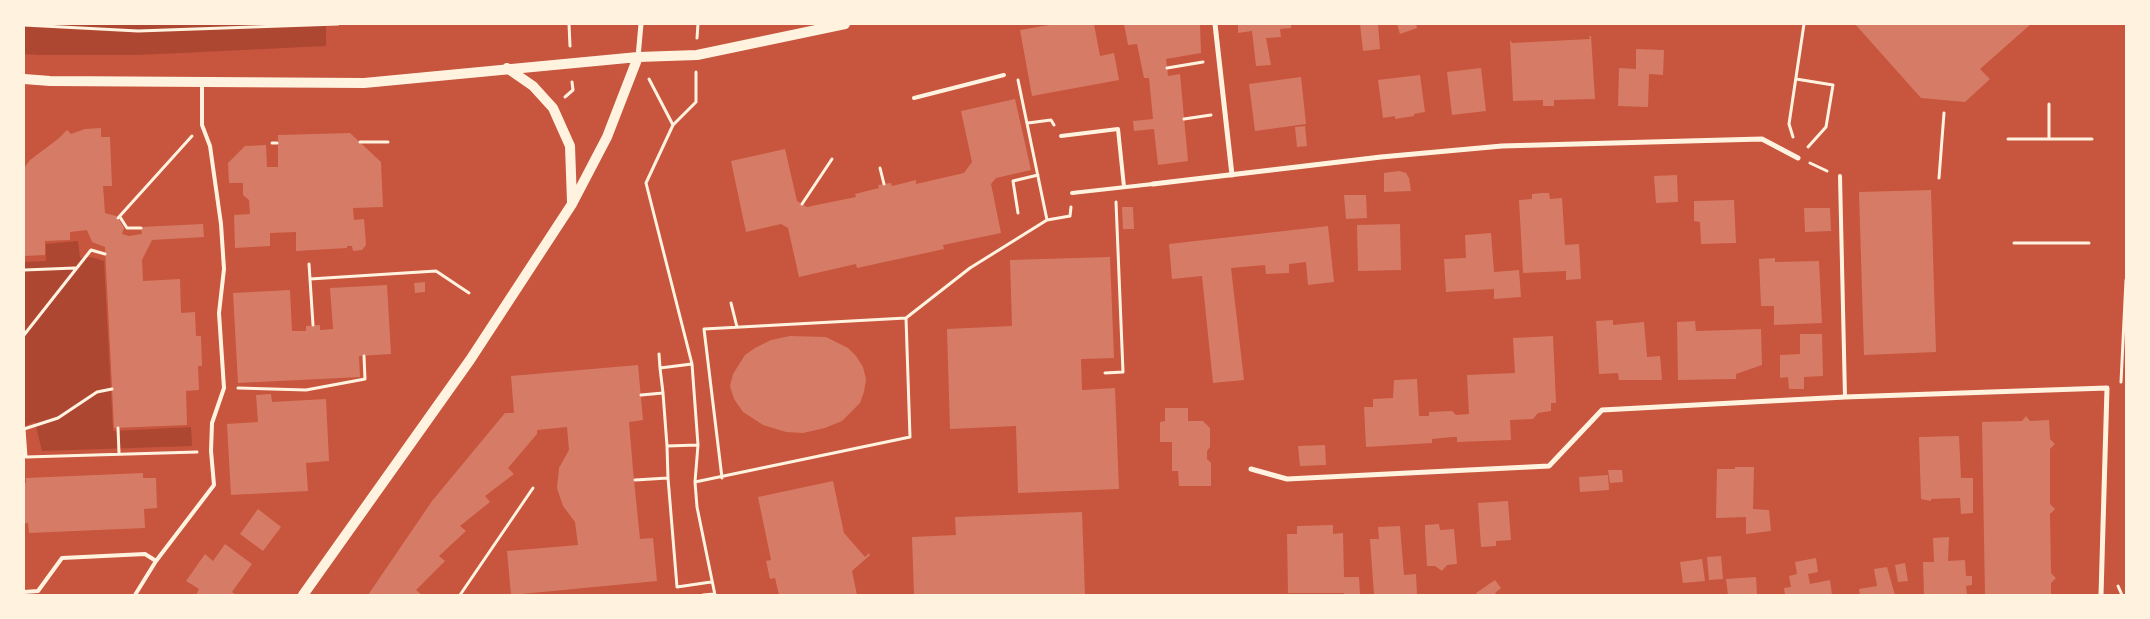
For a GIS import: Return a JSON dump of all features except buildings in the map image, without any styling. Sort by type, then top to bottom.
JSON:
[{"type":"main road","points":[[24,79],[50,82],[364,83],[507,68],[638,57],[697,55],[845,24]]},
{"type":"main road","points":[[303,595],[470,360],[572,204],[607,137],[638,57]]},
{"type":"main road","points":[[507,68],[533,86],[553,108],[570,146],[572,204]]},
{"type":"street","points":[[638,57],[641,24]]},
{"type":"street","points":[[1215,24],[1232,175]]},
{"type":"street","points":[[1153,184],[1381,157],[1502,146],[1762,139],[1798,158]]},
{"type":"street","points":[[1251,469],[1287,479],[1549,466],[1602,410],[1845,397],[2107,388],[2101,595]]},
{"type":"lane","points":[[914,98],[1004,75]]},
{"type":"lane","points":[[135,595],[156,561],[214,485],[211,452],[212,423],[224,388],[219,313],[224,269],[221,224],[210,146],[202,125],[202,83]]},
{"type":"lane","points":[[1061,136],[1118,129],[1124,187]]},
{"type":"lane","points":[[1840,176],[1845,397]]},
{"type":"lane","points":[[1072,193],[1153,184]]},
{"type":"lane","points":[[24,592],[38,591],[62,558],[145,554],[156,561]]},
{"type":"path","points":[[24,25],[138,31],[338,24]]},
{"type":"path","points":[[1798,158],[1789,124],[1804,24]]},
{"type":"path","points":[[697,55],[696,102],[673,125],[646,183],[692,364],[698,445],[697,507],[714,594],[703,595]]},
{"type":"path","points":[[638,57],[673,125]]},
{"type":"path","points":[[1167,68],[1219,60]]},
{"type":"path","points":[[1004,75],[1017,73],[1048,220]]},
{"type":"path","points":[[1796,79],[1833,85],[1826,127],[1798,158]]},
{"type":"path","points":[[2049,104],[2049,139]]},
{"type":"path","points":[[1184,119],[1225,113]]},
{"type":"path","points":[[1939,178],[1944,113]]},
{"type":"path","points":[[1028,123],[1052,120]]},
{"type":"path","points":[[141,228],[127,228],[119,218],[202,125]]},
{"type":"path","points":[[2008,139],[2092,139]]},
{"type":"path","points":[[360,142],[388,142]]},
{"type":"path","points":[[272,143],[277,143]]},
{"type":"path","points":[[1798,158],[1840,176]]},
{"type":"path","points":[[802,204],[832,159]]},
{"type":"path","points":[[880,168],[884,184]]},
{"type":"path","points":[[1018,213],[1012,182],[1038,175]]},
{"type":"path","points":[[1105,373],[1123,372],[1116,188]]},
{"type":"path","points":[[722,478],[704,329],[906,318],[970,268],[1048,220],[1062,217]]},
{"type":"path","points":[[2014,243],[2089,243]]},
{"type":"path","points":[[24,335],[91,250],[105,254]]},
{"type":"path","points":[[309,264],[313,325]]},
{"type":"path","points":[[24,270],[75,268]]},
{"type":"path","points":[[310,279],[436,271],[470,293]]},
{"type":"path","points":[[2121,385],[2126,280]]},
{"type":"path","points":[[731,303],[737,327]]},
{"type":"path","points":[[696,482],[722,478],[910,436],[906,318]]},
{"type":"path","points":[[659,354],[664,393],[668,478],[677,587],[711,582]]},
{"type":"path","points":[[224,388],[306,390],[365,379],[364,356]]},
{"type":"path","points":[[660,368],[692,364]]},
{"type":"path","points":[[112,389],[97,392],[58,418],[24,429],[26,457],[211,452]]},
{"type":"path","points":[[641,395],[664,393]]},
{"type":"path","points":[[118,428],[119,453]]},
{"type":"path","points":[[667,446],[698,445]]},
{"type":"path","points":[[635,480],[668,478]]},
{"type":"path","points":[[460,595],[533,488]]},
{"type":"shaded area","points":[[24,24],[326,24],[326,46],[138,55],[24,54]]},
{"type":"shaded area","points":[[78,241],[80,258],[91,257],[104,261],[113,431],[191,427],[192,446],[42,451],[35,422],[24,426],[24,262],[46,261],[46,244]]}]
